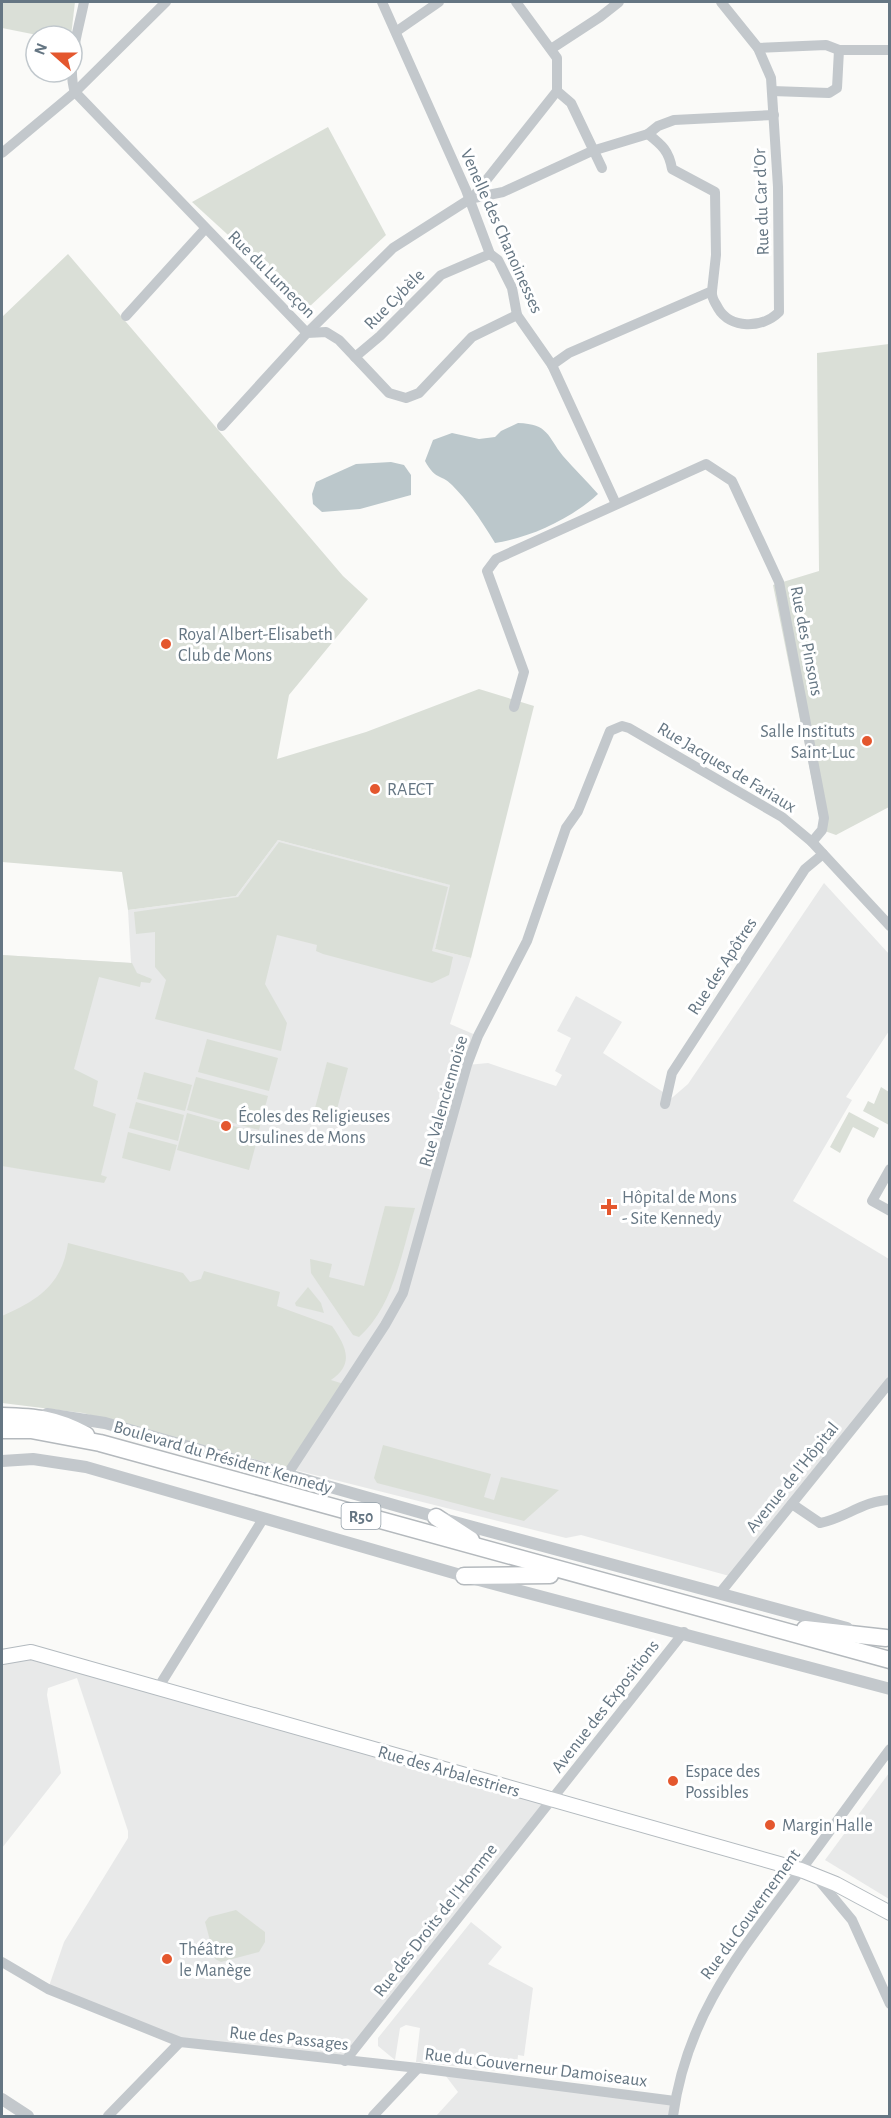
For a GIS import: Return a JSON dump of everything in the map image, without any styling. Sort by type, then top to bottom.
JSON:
[{"type":"highway","points":[[2,1416],[41,1417],[67,1425],[100,1443]]},
{"type":"highway","name":"Boulevard du Président Kennedy","points":[[2,1430],[31,1430],[100,1443],[719,1615]]},
{"type":"highway","points":[[436,1517],[496,1553]]},
{"type":"highway","points":[[464,1576],[494,1578],[528,1574],[595,1580]]},
{"type":"highway","points":[[719,1615],[780,1626],[886,1638]]},
{"type":"highway","name":"R50","points":[[719,1615],[890,1660]]},
{"type":"main road","name":"Rue des Arbalestriers","points":[[3,1657],[31,1652],[801,1870],[890,1913]]},
{"type":"street","points":[[75,92],[72,84],[73,65],[84,2]]},
{"type":"street","points":[[2,153],[75,92],[166,2]]},
{"type":"street","name":"Venelle des Chanoinesses","points":[[382,2],[469,199],[490,254],[498,260],[512,288],[516,315],[552,365],[616,504]]},
{"type":"street","points":[[397,32],[439,2]]},
{"type":"street","points":[[516,2],[557,58],[557,91],[571,103],[602,168]]},
{"type":"street","points":[[550,49],[619,2]]},
{"type":"street","name":"Rue du Car d'Or","points":[[712,291],[711,296],[724,317],[731,321],[743,324],[770,321],[779,312],[781,297],[771,78],[758,48],[721,2]]},
{"type":"street","points":[[758,48],[826,45],[839,50],[890,50]]},
{"type":"street","points":[[772,91],[828,93],[837,88],[839,50]]},
{"type":"street","name":"Rue du Lumeçon","points":[[75,92],[306,333],[393,248],[469,199],[557,91]]},
{"type":"street","points":[[469,199],[503,192],[592,151],[648,134],[658,126],[674,120],[774,115]]},
{"type":"street","points":[[552,365],[569,353],[712,291],[716,255],[715,192],[672,169],[670,156],[663,146],[648,134]]},
{"type":"street","points":[[126,316],[205,229]]},
{"type":"street","name":"Rue Cybèle","points":[[355,357],[380,336],[441,275],[490,254]]},
{"type":"street","points":[[222,426],[306,333],[326,332],[339,340],[389,393],[406,398],[419,393],[472,336],[516,315]]},
{"type":"street","name":"Rue des Pinsons","points":[[616,504],[706,464],[732,481],[779,582],[824,818],[822,830],[812,842]]},
{"type":"street","points":[[514,707],[524,672],[487,571],[496,559],[616,504]]},
{"type":"street","name":"Rue Jacques de Fariaux","points":[[615,728],[629,728],[782,817],[812,842],[890,926]]},
{"type":"street","name":"Rue Valenciennoise","points":[[287,1475],[385,1325],[403,1293],[474,1047],[520,957],[566,828],[578,811],[606,736],[615,728]]},
{"type":"street","name":"Rue des Apôtres","points":[[665,1104],[672,1073],[805,869],[823,854]]},
{"type":"street","points":[[890,1169],[872,1201],[890,1211]]},
{"type":"street","name":"Avenue de l'Hôpital","points":[[720,1593],[890,1382]]},
{"type":"street","name":"Boulevard du Président Kennedy","points":[[2,1410],[31,1411],[105,1423],[436,1517],[886,1638]]},
{"type":"street","points":[[2,1461],[33,1459],[86,1467],[464,1576],[684,1632],[890,1689]]},
{"type":"street","points":[[792,1504],[820,1523],[840,1518],[875,1502],[890,1500]]},
{"type":"street","points":[[158,1688],[263,1519]]},
{"type":"street","name":"Avenue des Expositions","points":[[552,1800],[684,1632]]},
{"type":"street","name":"Rue du Gouvernement","points":[[673,2116],[675,2101],[700,2018],[711,1997],[736,1956],[890,1749]]},
{"type":"street","name":"Rue des Droits de l'Homme","points":[[345,2061],[552,1800]]},
{"type":"street","points":[[815,1875],[852,1920],[890,2004]]},
{"type":"street","name":"Rue des Passages","points":[[2,1962],[48,1989],[180,2042],[394,2066]]},
{"type":"street","points":[[108,2116],[180,2042]]},
{"type":"street","name":"Rue du Gouverneur Damoiseaux","points":[[394,2066],[675,2101]]},
{"type":"street","points":[[373,2116],[418,2068]]},
{"type":"street","points":[[2,2099],[28,2116]]},
{"type":"shaded area","points":[[2,2],[75,2],[72,24],[24,24],[24,32],[2,28]]},
{"type":"shaded area","points":[[328,127],[386,235],[308,308],[192,202]]},
{"type":"shaded area","name":"Royal Albert-Elisabeth Club de Mons","points":[[68,254],[343,576],[368,599],[289,695],[277,759],[366,732],[479,689],[534,706],[471,958],[435,949],[450,885],[278,840],[236,896],[128,910],[122,872],[2,862],[2,317]]},
{"type":"shaded area","points":[[889,344],[889,807],[836,835],[822,830],[773,585],[819,571],[817,353]]},
{"type":"shaded area","points":[[518,423],[536,426],[546,432],[563,456],[598,494],[576,511],[550,526],[522,537],[495,543],[464,498],[448,481],[432,472],[425,461],[433,440],[452,433],[479,439],[495,437],[501,431]]},
{"type":"shaded area","points":[[391,462],[404,465],[411,475],[411,495],[360,509],[322,512],[313,504],[312,494],[316,482],[356,464]]},
{"type":"shaded area","points":[[278,840],[451,885],[435,949],[471,958],[450,1024],[478,1036],[467,1065],[488,1063],[556,1086],[562,1075],[555,1071],[571,1038],[557,1031],[576,996],[622,1022],[603,1053],[666,1094],[666,1103],[688,1084],[824,883],[889,954],[889,1031],[846,1097],[852,1100],[793,1201],[889,1259],[889,1382],[733,1577],[581,1535],[566,1538],[291,1469],[2,1334],[2,955],[131,963],[128,910],[236,896]]},
{"type":"shaded area","points":[[279,842],[448,887],[432,951],[453,957],[449,975],[432,983],[323,954],[316,951],[317,945],[277,935],[265,984],[287,1023],[281,1051],[155,1019],[166,980],[155,967],[155,932],[136,934],[134,912],[238,897]]},
{"type":"shaded area","points":[[2,955],[132,963],[137,973],[152,979],[150,983],[141,982],[140,987],[99,977],[74,1069],[98,1081],[93,1106],[116,1114],[101,1175],[107,1177],[104,1183],[2,1166]]},
{"type":"shaded area","points":[[207,1039],[278,1058],[269,1091],[198,1072]]},
{"type":"shaded area","points":[[327,1062],[348,1068],[336,1113],[315,1108]]},
{"type":"shaded area","points":[[144,1072],[192,1085],[185,1111],[137,1099]]},
{"type":"shaded area","points":[[196,1077],[268,1096],[259,1130],[187,1110]]},
{"type":"shaded area","points":[[881,1087],[889,1092],[889,1125],[863,1111],[868,1101],[874,1104]]},
{"type":"shaded area","points":[[136,1102],[184,1115],[178,1141],[129,1128]]},
{"type":"shaded area","points":[[849,1112],[879,1128],[874,1138],[853,1127],[840,1153],[830,1147]]},
{"type":"shaded area","points":[[187,1113],[259,1133],[249,1170],[177,1150]]},
{"type":"shaded area","points":[[128,1132],[177,1145],[170,1171],[122,1158]]},
{"type":"shaded area","points":[[385,1206],[415,1208],[389,1294],[381,1310],[359,1337],[353,1335],[311,1273],[310,1259],[332,1264],[329,1277],[364,1286]]},
{"type":"shaded area","points":[[68,1243],[183,1273],[190,1282],[201,1279],[204,1271],[280,1292],[277,1306],[332,1326],[344,1348],[346,1361],[339,1374],[331,1380],[347,1385],[291,1469],[83,1413],[2,1403],[2,1316],[27,1304],[46,1289],[60,1270]]},
{"type":"shaded area","points":[[308,1287],[321,1303],[324,1313],[296,1306],[295,1303]]},
{"type":"shaded area","points":[[383,1445],[491,1474],[484,1497],[494,1500],[501,1477],[559,1490],[524,1521],[377,1483],[374,1478]]},
{"type":"shaded area","points":[[18,1652],[552,1800],[345,2061],[180,2042],[48,1989],[64,1942],[128,1838],[128,1831],[77,1678],[48,1688],[47,1695],[61,1773],[2,1848],[2,1657]]},
{"type":"shaded area","points":[[889,1773],[890,1899],[825,1860]]},
{"type":"shaded area","points":[[236,1910],[265,1932],[265,1942],[259,1952],[221,1962],[215,1959],[205,1922],[209,1917]]},
{"type":"shaded area","points":[[471,1922],[502,1947],[488,1964],[533,1988],[524,2056],[518,2055],[516,2073],[416,2062],[420,2028],[406,2025],[400,2028],[395,2060],[378,2046],[378,2038]]},
{"type":"shaded area","points":[[442,2071],[675,2101],[673,2116],[436,2116],[458,2092]]},
{"type":"place","name":"Royal Albert-Elisabeth Club de Mons","points":[[166,644]]},
{"type":"place","name":"Salle Instituts Saint-Luc","points":[[867,741]]},
{"type":"place","name":"RAECT","points":[[375,789]]},
{"type":"place","name":"Écoles des Religieuses Ursulines de Mons","points":[[226,1126]]},
{"type":"place","name":"Hôpital de Mons - Site Kennedy","points":[[609,1207]]},
{"type":"place","name":"Espace des Possibles","points":[[673,1781]]},
{"type":"place","name":"Margin Halle","points":[[770,1825]]},
{"type":"place","name":"Théâtre le Manège","points":[[167,1959]]}]
